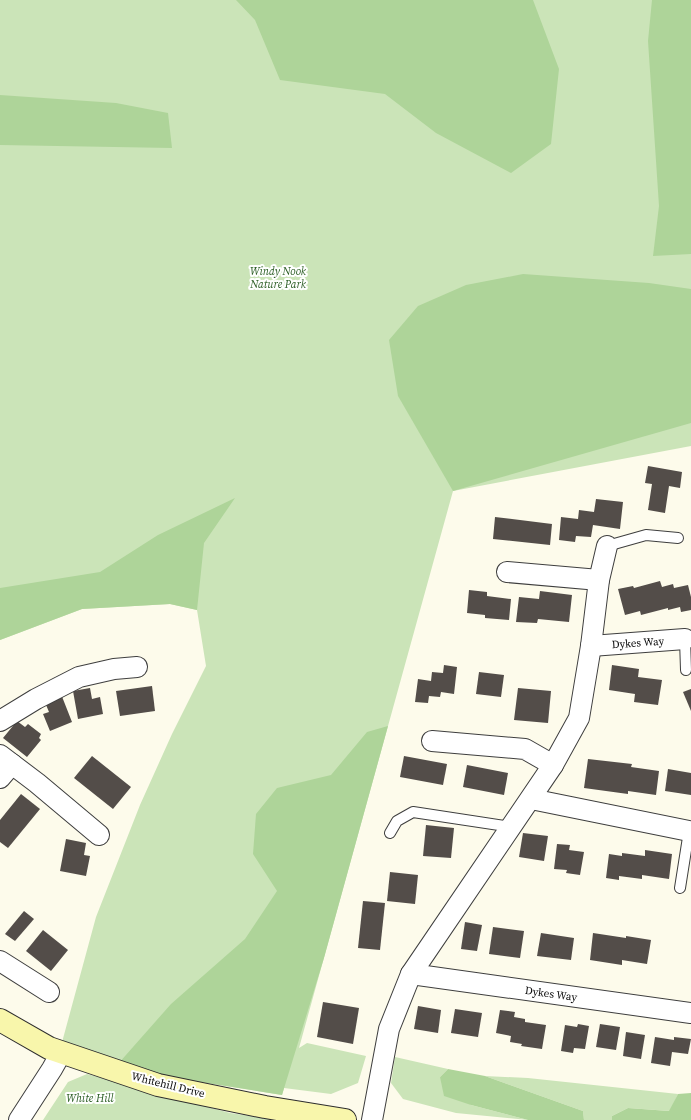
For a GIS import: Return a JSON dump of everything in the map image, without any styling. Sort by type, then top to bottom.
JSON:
[{"type":"street","points":[[372,1120],[390,1030],[411,974],[531,800],[553,766],[579,718],[591,646],[599,580],[607,546]]},
{"type":"street","points":[[507,572],[599,580]]},
{"type":"street","name":"Dykes Way","points":[[591,646],[688,637]]},
{"type":"street","points":[[0,721],[36,699],[79,677],[114,669],[137,667]]},
{"type":"street","points":[[432,741],[525,749],[553,766]]},
{"type":"street","points":[[4,766],[99,836]]},
{"type":"street","points":[[531,800],[690,830]]},
{"type":"street","points":[[0,960],[49,992]]},
{"type":"street","name":"Dykes Way","points":[[411,974],[691,1014]]},
{"type":"street","name":"Whitehill Drive","points":[[0,1020],[37,1042],[61,1053],[158,1085],[265,1107],[345,1120]]},
{"type":"street","points":[[19,1120],[61,1053]]},
{"type":"lane","points":[[607,546],[646,535],[678,538]]},
{"type":"lane","points":[[686,670],[688,637]]},
{"type":"lane","points":[[390,832],[397,821],[413,812],[512,827]]},
{"type":"lane","points":[[680,888],[690,830]]},
{"type":"green space","name":"Windy Nook Nature Park","points":[[0,0],[691,0],[691,446],[453,491],[299,1048],[307,1043],[366,1056],[358,1083],[331,1094],[284,1088],[282,1095],[163,1076],[61,1046],[96,917],[140,805],[172,734],[206,666],[197,610],[170,604],[82,609],[0,640]]},
{"type":"green space","points":[[236,0],[533,0],[559,69],[551,144],[511,173],[436,133],[385,94],[280,80],[255,20]]},
{"type":"green space","points":[[652,0],[691,0],[691,254],[653,256],[659,206],[648,41]]},
{"type":"green space","points":[[0,95],[116,103],[168,113],[172,148],[0,145]]},
{"type":"green space","points":[[523,274],[649,283],[691,289],[691,423],[453,491],[398,396],[389,340],[418,306],[466,285]]},
{"type":"green space","points":[[235,498],[204,543],[197,610],[170,604],[82,609],[0,640],[0,588],[100,572],[158,535]]},
{"type":"green space","points":[[388,726],[324,958],[282,1095],[163,1076],[118,1064],[171,1004],[245,939],[277,891],[253,854],[256,814],[277,788],[331,775],[367,732]]},
{"type":"green space","points":[[395,1057],[448,1069],[440,1077],[471,1105],[528,1120],[456,1113],[403,1099],[391,1083]]},
{"type":"green space","points":[[448,1069],[485,1076],[583,1111],[584,1120],[528,1120],[471,1105],[444,1096],[440,1077]]},
{"type":"green space","name":"White Hill","points":[[87,1074],[230,1113],[277,1120],[43,1120],[68,1082]]},
{"type":"green space","points":[[485,1076],[528,1078],[678,1094],[670,1111],[628,1108],[612,1116],[612,1120],[584,1120],[583,1111]]},
{"type":"green space","points":[[691,1093],[691,1120],[612,1120],[612,1116],[628,1108],[669,1111],[678,1094]]},
{"type":"building","points":[[648,466],[682,472],[680,488],[669,486],[665,513],[648,510],[652,484],[645,483]]},
{"type":"building","points":[[596,499],[623,502],[620,529],[593,525],[591,537],[576,536],[575,542],[559,540],[561,517],[578,519],[579,510],[594,512]]},
{"type":"building","points":[[495,517],[552,524],[550,545],[493,539]]},
{"type":"building","points":[[660,581],[662,587],[673,584],[674,588],[688,585],[691,597],[691,610],[681,612],[680,607],[668,610],[668,608],[641,615],[640,611],[625,615],[618,589],[633,586],[634,588]]},
{"type":"building","points":[[469,590],[487,592],[487,596],[511,599],[509,620],[485,618],[485,615],[467,613]]},
{"type":"building","points":[[540,591],[572,595],[569,622],[538,619],[537,623],[516,622],[519,597],[539,599]]},
{"type":"building","points":[[444,665],[457,667],[454,694],[441,692],[440,697],[429,696],[428,703],[415,702],[418,679],[431,681],[432,672],[443,673]]},
{"type":"building","points":[[612,665],[639,669],[638,677],[662,680],[658,705],[634,702],[635,694],[609,690]]},
{"type":"building","points":[[479,672],[504,675],[501,697],[476,694]]},
{"type":"building","points":[[152,686],[155,711],[120,716],[116,691]]},
{"type":"building","points":[[90,688],[92,699],[100,697],[103,714],[78,719],[73,691]]},
{"type":"building","points":[[518,688],[551,691],[548,723],[514,720]]},
{"type":"building","points":[[691,689],[691,711],[683,692]]},
{"type":"building","points":[[61,694],[72,722],[50,731],[43,714],[49,712],[44,700]]},
{"type":"building","points":[[17,721],[25,727],[28,724],[41,734],[39,738],[41,740],[27,757],[3,738]]},
{"type":"building","points":[[92,756],[131,787],[113,809],[74,778]]},
{"type":"building","points":[[404,756],[447,764],[443,785],[400,777]]},
{"type":"building","points":[[588,759],[632,764],[631,767],[659,771],[656,795],[628,791],[628,794],[584,788]]},
{"type":"building","points":[[467,765],[508,773],[504,795],[463,787]]},
{"type":"building","points":[[668,769],[691,773],[691,795],[665,791]]},
{"type":"building","points":[[21,794],[40,809],[8,848],[0,842],[0,820]]},
{"type":"building","points":[[426,825],[454,828],[451,858],[423,856]]},
{"type":"building","points":[[523,833],[548,836],[544,861],[519,857]]},
{"type":"building","points":[[66,839],[86,843],[84,855],[90,856],[86,876],[60,871]]},
{"type":"building","points":[[557,844],[570,845],[569,850],[584,852],[580,875],[566,873],[567,870],[554,869]]},
{"type":"building","points":[[645,850],[672,854],[669,879],[642,875],[642,879],[619,876],[619,880],[606,878],[609,854],[622,856],[622,853],[645,856]]},
{"type":"building","points":[[390,872],[418,875],[415,904],[387,901]]},
{"type":"building","points":[[363,901],[385,903],[380,950],[358,948]]},
{"type":"building","points":[[24,911],[34,919],[15,941],[5,934]]},
{"type":"building","points":[[465,922],[482,925],[477,951],[461,949]]},
{"type":"building","points":[[493,927],[524,931],[520,958],[489,954]]},
{"type":"building","points":[[43,930],[68,950],[51,971],[26,951]]},
{"type":"building","points":[[541,933],[574,938],[571,960],[537,956]]},
{"type":"building","points":[[593,933],[651,940],[647,964],[622,960],[622,965],[590,960]]},
{"type":"building","points":[[323,1002],[359,1008],[353,1044],[317,1037]]},
{"type":"building","points":[[418,1006],[441,1010],[438,1033],[414,1029]]},
{"type":"building","points":[[455,1009],[482,1013],[478,1037],[451,1033]]},
{"type":"building","points":[[500,1010],[515,1012],[514,1017],[525,1019],[525,1022],[546,1025],[542,1049],[521,1046],[522,1044],[510,1042],[511,1036],[496,1033]]},
{"type":"building","points":[[578,1024],[589,1026],[585,1049],[574,1048],[573,1053],[561,1051],[565,1025],[577,1027]]},
{"type":"building","points":[[600,1024],[620,1027],[616,1050],[596,1047]]},
{"type":"building","points":[[626,1032],[645,1035],[641,1059],[623,1056]]},
{"type":"building","points":[[655,1037],[674,1040],[674,1037],[691,1039],[688,1054],[672,1052],[670,1066],[651,1063]]}]
